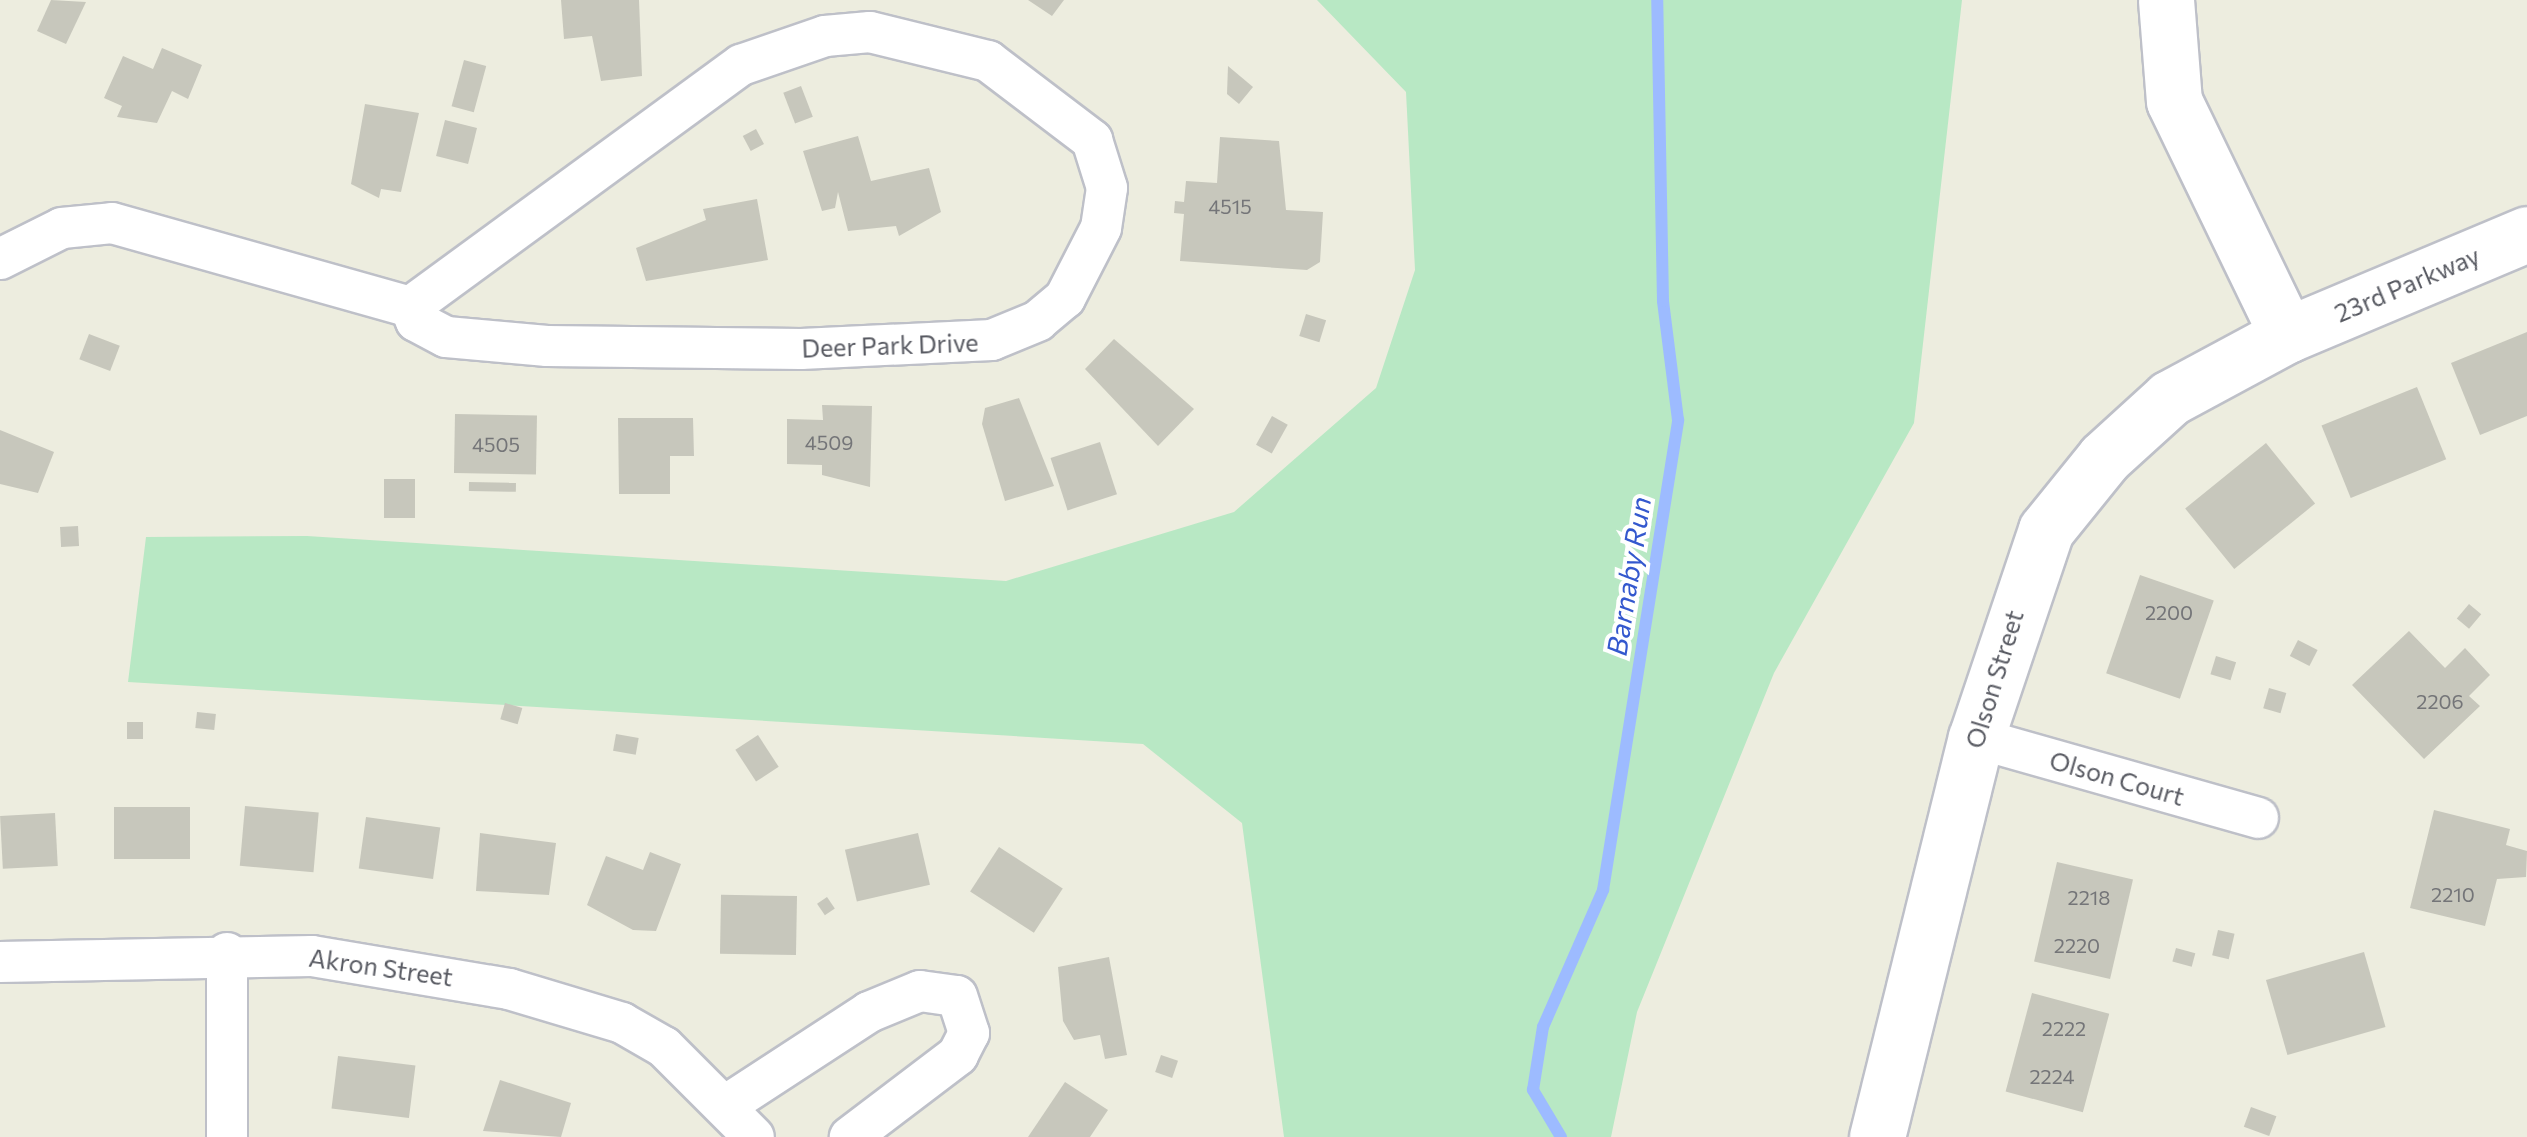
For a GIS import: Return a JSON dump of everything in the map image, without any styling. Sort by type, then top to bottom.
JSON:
[{"type":"street","points":[[2166,0],[2174,100],[2286,335]]},
{"type":"street","name":"Deer Park Drive","points":[[0,258],[62,228],[112,224],[410,307],[446,336],[546,346],[992,340],[1038,321],[1087,264],[1103,215],[1102,161],[1064,115],[988,62],[884,35],[825,36],[741,65],[410,307]]},
{"type":"street","name":"23rd Parkway","points":[[2286,335],[2527,234]]},
{"type":"street","name":"Olson Street","points":[[1877,1137],[1976,738],[2046,530],[2104,458],[2170,398],[2286,335]]},
{"type":"street","name":"Olson Court","points":[[1976,738],[2258,818]]},
{"type":"street","points":[[226,1137],[227,954]]},
{"type":"street","name":"Akron Street","points":[[0,962],[227,954],[416,967],[571,1006],[664,1047],[728,1104],[754,1137]]},
{"type":"street","points":[[728,1104],[902,996],[935,991],[965,1004],[969,1034],[958,1055],[850,1137]]},
{"type":"green space","points":[[1317,0],[1962,0],[1914,423],[1774,673],[1637,1012],[1611,1137],[1284,1137],[1242,823],[1143,744],[128,682],[146,537],[307,536],[1006,581],[1234,512],[1376,388],[1415,270],[1406,92]]},
{"type":"building","points":[[51,0],[86,2],[66,44],[37,31]]},
{"type":"building","points":[[561,0],[639,0],[642,76],[601,81],[592,36],[564,39]]},
{"type":"building","points":[[1028,0],[1064,0],[1052,16]]},
{"type":"building","points":[[162,48],[202,65],[188,99],[172,91],[157,123],[117,117],[122,106],[104,98],[123,56],[153,69]]},
{"type":"building","points":[[464,60],[486,66],[474,112],[452,106]]},
{"type":"building","points":[[1228,66],[1253,87],[1239,104],[1227,94]]},
{"type":"building","points":[[801,86],[813,117],[795,124],[783,93]]},
{"type":"building","points":[[365,104],[419,113],[401,192],[381,189],[379,198],[351,184]]},
{"type":"building","points":[[445,120],[477,128],[468,164],[436,156]]},
{"type":"building","points":[[756,129],[764,144],[751,151],[743,136]]},
{"type":"building","points":[[858,136],[871,181],[929,168],[941,212],[899,236],[896,226],[848,231],[838,192],[835,208],[822,211],[803,151]]},
{"type":"building","points":[[1220,137],[1279,141],[1286,210],[1323,212],[1320,262],[1307,270],[1180,261],[1184,214],[1174,213],[1175,201],[1184,202],[1186,181],[1217,183]]},
{"type":"building","points":[[757,199],[768,260],[646,281],[636,248],[706,220],[703,209]]},
{"type":"building","points":[[1306,314],[1326,320],[1319,342],[1299,336]]},
{"type":"building","points":[[2527,332],[2527,416],[2480,435],[2451,363]]},
{"type":"building","points":[[89,334],[120,346],[110,371],[79,359]]},
{"type":"building","points":[[1114,339],[1194,409],[1158,446],[1085,369]]},
{"type":"building","points":[[2417,387],[2446,459],[2351,498],[2322,426]]},
{"type":"building","points":[[1019,398],[1054,486],[1005,501],[982,424],[985,408]]},
{"type":"building","points":[[822,405],[872,406],[870,487],[822,475],[822,465],[787,464],[787,419],[823,420]]},
{"type":"building","points":[[455,414],[537,415],[536,474],[454,473]]},
{"type":"building","points":[[1272,416],[1288,425],[1272,454],[1256,445]]},
{"type":"building","points":[[618,418],[693,418],[694,456],[670,456],[670,494],[619,494]]},
{"type":"building","points":[[0,430],[54,452],[38,493],[0,484]]},
{"type":"building","points":[[1100,442],[1117,494],[1068,510],[1051,458]]},
{"type":"building","points":[[2266,443],[2315,504],[2234,569],[2185,508]]},
{"type":"building","points":[[384,479],[415,479],[415,518],[384,518]]},
{"type":"building","points":[[469,482],[516,483],[516,492],[469,491]]},
{"type":"building","points":[[78,526],[79,546],[61,547],[60,527]]},
{"type":"building","points":[[2140,575],[2214,600],[2180,699],[2106,673]]},
{"type":"building","points":[[2469,604],[2481,614],[2469,629],[2457,619]]},
{"type":"building","points":[[2409,631],[2445,668],[2465,648],[2490,675],[2469,696],[2480,706],[2424,759],[2352,685]]},
{"type":"building","points":[[2298,640],[2318,650],[2309,666],[2290,656]]},
{"type":"building","points":[[2216,656],[2236,662],[2231,680],[2210,674]]},
{"type":"building","points":[[2269,688],[2286,693],[2281,713],[2263,708]]},
{"type":"building","points":[[505,703],[522,708],[518,724],[500,719]]},
{"type":"building","points":[[197,712],[216,714],[214,730],[195,728]]},
{"type":"building","points":[[127,722],[143,722],[143,739],[127,739]]},
{"type":"building","points":[[616,734],[639,738],[636,755],[613,751]]},
{"type":"building","points":[[758,735],[779,767],[756,782],[735,750]]},
{"type":"building","points":[[245,806],[319,812],[313,872],[240,866]]},
{"type":"building","points":[[114,807],[190,807],[190,859],[114,859]]},
{"type":"building","points":[[2434,810],[2510,829],[2506,845],[2527,851],[2526,877],[2497,879],[2485,926],[2410,908]]},
{"type":"building","points":[[55,813],[58,866],[3,869],[0,816]]},
{"type":"building","points":[[366,817],[440,827],[433,879],[359,868]]},
{"type":"building","points":[[480,833],[556,843],[549,895],[476,891]]},
{"type":"building","points":[[918,833],[930,885],[857,902],[845,850]]},
{"type":"building","points":[[999,847],[1063,888],[1034,933],[970,891]]},
{"type":"building","points":[[650,852],[681,864],[656,931],[633,930],[587,905],[606,856],[643,870]]},
{"type":"building","points":[[2057,862],[2133,880],[2110,979],[2034,961]]},
{"type":"building","points":[[721,895],[797,896],[796,955],[720,954]]},
{"type":"building","points":[[827,897],[835,909],[825,915],[817,904]]},
{"type":"building","points":[[2218,930],[2235,934],[2229,959],[2212,955]]},
{"type":"building","points":[[2176,948],[2195,953],[2192,967],[2172,962]]},
{"type":"building","points":[[2364,952],[2385,1027],[2287,1055],[2266,980]]},
{"type":"building","points":[[1109,957],[1127,1055],[1105,1059],[1100,1035],[1074,1040],[1063,1021],[1058,967]]},
{"type":"building","points":[[2032,993],[2109,1014],[2083,1112],[2006,1092]]},
{"type":"building","points":[[1161,1055],[1178,1061],[1172,1078],[1155,1072]]},
{"type":"building","points":[[338,1056],[415,1066],[409,1118],[332,1109]]},
{"type":"building","points":[[500,1080],[571,1103],[561,1137],[483,1131]]},
{"type":"building","points":[[1065,1082],[1108,1110],[1090,1137],[1028,1137]]},
{"type":"building","points":[[2251,1107],[2276,1116],[2269,1136],[2244,1127]]},
{"type":"waterway","name":"Barnaby Run","points":[[1561,1137],[1533,1090],[1543,1027],[1603,890],[1678,420],[1663,301],[1657,0]]}]
